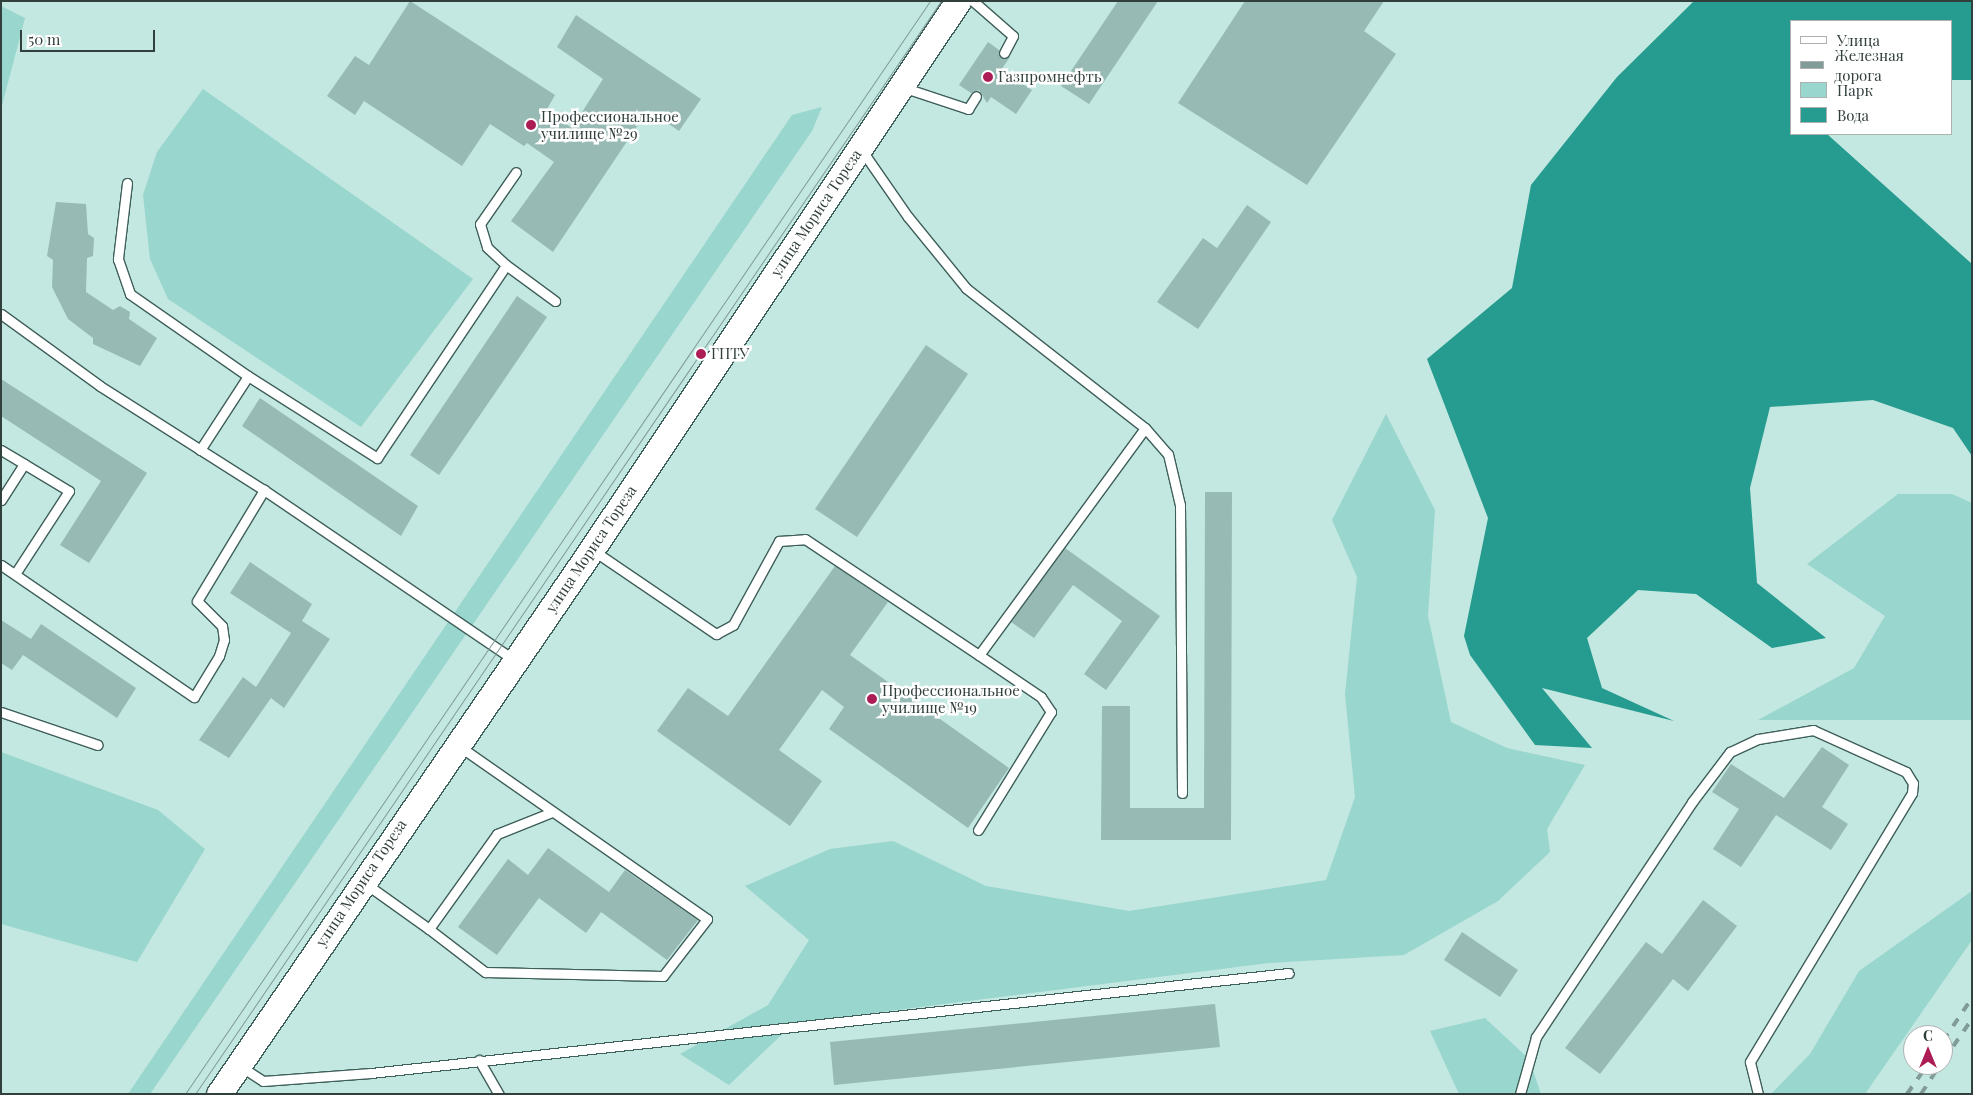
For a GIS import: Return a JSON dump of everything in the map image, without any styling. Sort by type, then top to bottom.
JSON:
[{"type":"street","name":"улица Мориса Тореза","points":[[218,1094],[455,743],[592,549],[958,1]]},
{"type":"lane","points":[[973,1],[1013,36],[1004,53]]},
{"type":"lane","points":[[902,87],[968,109],[976,96]]},
{"type":"lane","points":[[859,147],[908,217],[966,288],[1145,428],[1168,454],[1180,505],[1182,793]]},
{"type":"lane","points":[[516,172],[480,224],[488,247],[506,265],[555,301]]},
{"type":"lane","points":[[127,183],[118,259],[130,294],[248,376],[378,458],[506,265]]},
{"type":"lane","points":[[2,315],[514,660]]},
{"type":"lane","points":[[200,450],[248,376]]},
{"type":"lane","points":[[979,655],[1145,428]]},
{"type":"lane","points":[[1,450],[69,490],[15,574]]},
{"type":"lane","points":[[1,500],[24,464]]},
{"type":"lane","points":[[1,565],[194,697],[219,656],[224,640],[222,626],[197,601],[264,490]]},
{"type":"lane","points":[[592,549],[716,634],[733,625],[779,541],[805,539],[1041,697],[1052,712],[978,830]]},
{"type":"lane","points":[[1,712],[98,746]]},
{"type":"lane","points":[[1520,1094],[1536,1037],[1692,802],[1730,752],[1758,739],[1813,730],[1906,772],[1913,783],[1912,793],[1750,1062],[1758,1094]]},
{"type":"lane","points":[[362,881],[430,929],[485,972],[663,976],[707,920],[455,743]]},
{"type":"lane","points":[[430,929],[496,834],[552,812]]},
{"type":"lane","points":[[239,1065],[263,1081],[479,1060],[1289,973]]},
{"type":"lane","points":[[479,1060],[499,1094]]},
{"type":"green space","points":[[1,6],[25,18],[1,109]]},
{"type":"green space","points":[[203,89],[473,279],[361,427],[168,299],[150,259],[143,195],[157,152]]},
{"type":"green space","points":[[822,107],[812,131],[150,1094],[128,1094],[792,115]]},
{"type":"green space","points":[[1386,414],[1435,510],[1428,616],[1451,722],[1507,748],[1585,765],[1547,829],[1550,852],[1498,901],[1404,955],[1269,963],[794,1023],[729,1085],[680,1054],[768,1005],[809,940],[745,886],[830,849],[893,841],[986,886],[1129,911],[1326,880],[1355,797],[1345,694],[1357,577],[1332,520]]},
{"type":"green space","points":[[1898,494],[1952,494],[1972,503],[1972,720],[1758,720],[1854,668],[1885,616],[1807,564]]},
{"type":"green space","points":[[1,752],[158,810],[205,849],[137,962],[1,924]]},
{"type":"green space","points":[[1972,891],[1972,940],[1913,1025],[1903,1025],[1903,1039],[1865,1094],[1771,1094],[1810,1054],[1859,971]]},
{"type":"green space","points":[[1485,1018],[1529,1059],[1541,1094],[1459,1094],[1430,1031]]},
{"type":"water","points":[[1694,1],[1972,1],[1972,80],[1953,80],[1953,20],[1790,20],[1790,135],[1828,135],[1972,264],[1972,456],[1953,428],[1873,400],[1770,407],[1750,488],[1757,583],[1826,638],[1772,648],[1696,594],[1638,590],[1587,638],[1602,688],[1674,721],[1542,688],[1592,748],[1535,745],[1470,655],[1464,636],[1488,518],[1427,359],[1512,288],[1531,185],[1617,77]]},
{"type":"building","name":"Профессиональное училище №29","points":[[410,1],[555,95],[546,111],[572,128],[603,79],[557,47],[576,15],[701,99],[679,131],[648,110],[553,252],[511,221],[554,162],[527,143],[524,146],[490,124],[462,166],[364,101],[355,115],[327,96],[355,56],[369,65]]},
{"type":"building","points":[[1118,1],[1158,1],[1089,104],[1061,86]]},
{"type":"building","points":[[1245,1],[1384,1],[1364,31],[1396,54],[1307,185],[1178,103]]},
{"type":"building","name":"Газпромнефть","points":[[988,42],[999,50],[1001,58],[1010,57],[1001,70],[1032,90],[1016,114],[991,97],[987,103],[979,90],[971,93],[959,85]]},
{"type":"building","points":[[56,202],[86,204],[88,234],[94,238],[93,256],[87,258],[86,292],[113,310],[120,306],[130,312],[129,319],[157,338],[140,366],[93,344],[93,338],[68,319],[52,287],[53,260],[47,256]]},
{"type":"building","points":[[1247,205],[1271,222],[1198,329],[1157,302],[1203,238],[1217,248]]},
{"type":"building","points":[[517,296],[547,317],[439,475],[410,455]]},
{"type":"building","points":[[926,345],[968,374],[857,537],[815,509]]},
{"type":"building","points":[[1,379],[147,473],[89,563],[60,545],[101,481],[1,416]]},
{"type":"building","points":[[260,398],[418,506],[401,536],[242,426]]},
{"type":"building","points":[[1205,492],[1232,492],[1231,840],[1101,840],[1102,706],[1130,706],[1130,808],[1204,808]]},
{"type":"building","points":[[1065,548],[1160,616],[1106,690],[1084,674],[1122,621],[1073,585],[1034,638],[1011,622]]},
{"type":"building","points":[[250,562],[312,604],[302,621],[330,639],[284,708],[271,698],[229,758],[199,740],[243,677],[256,687],[291,633],[230,593]]},
{"type":"building","name":"Профессиональное училище №19","points":[[835,566],[888,602],[850,655],[1009,768],[968,828],[829,729],[844,707],[822,690],[779,750],[822,781],[790,826],[657,731],[688,688],[728,716]]},
{"type":"building","points":[[1,620],[31,639],[41,624],[136,688],[117,718],[23,655],[12,670],[1,663]]},
{"type":"building","points":[[1822,747],[1849,765],[1822,807],[1848,824],[1831,850],[1776,815],[1741,867],[1713,849],[1739,809],[1712,792],[1731,764],[1784,798]]},
{"type":"building","points":[[548,848],[609,892],[625,870],[698,920],[667,960],[601,912],[586,933],[539,898],[497,955],[458,927],[508,859],[528,875]]},
{"type":"building","points":[[1703,900],[1737,926],[1688,991],[1673,979],[1600,1074],[1565,1048],[1646,942],[1662,954]]},
{"type":"building","points":[[1462,932],[1518,970],[1500,997],[1444,960]]},
{"type":"building","points":[[1215,1004],[1220,1047],[834,1085],[830,1042]]},
{"type":"tram line","points":[[185,1094],[930,1]]},
{"type":"tram line","points":[[195,1094],[941,1]]},
{"type":"railway","points":[[1953,1026],[1972,998]]},
{"type":"railway","points":[[1953,1047],[1972,1019]]},
{"type":"railway","points":[[1907,1094],[1920,1075]]},
{"type":"railway","points":[[1921,1094],[1933,1075]]},
{"type":"place","name":"Газпромнефть","points":[[988,77]]},
{"type":"place","name":"Профессиональное училище №29","points":[[531,125]]},
{"type":"place","name":"ГПТУ","points":[[701,354]]},
{"type":"place","name":"Профессиональное училище №19","points":[[872,699]]}]
